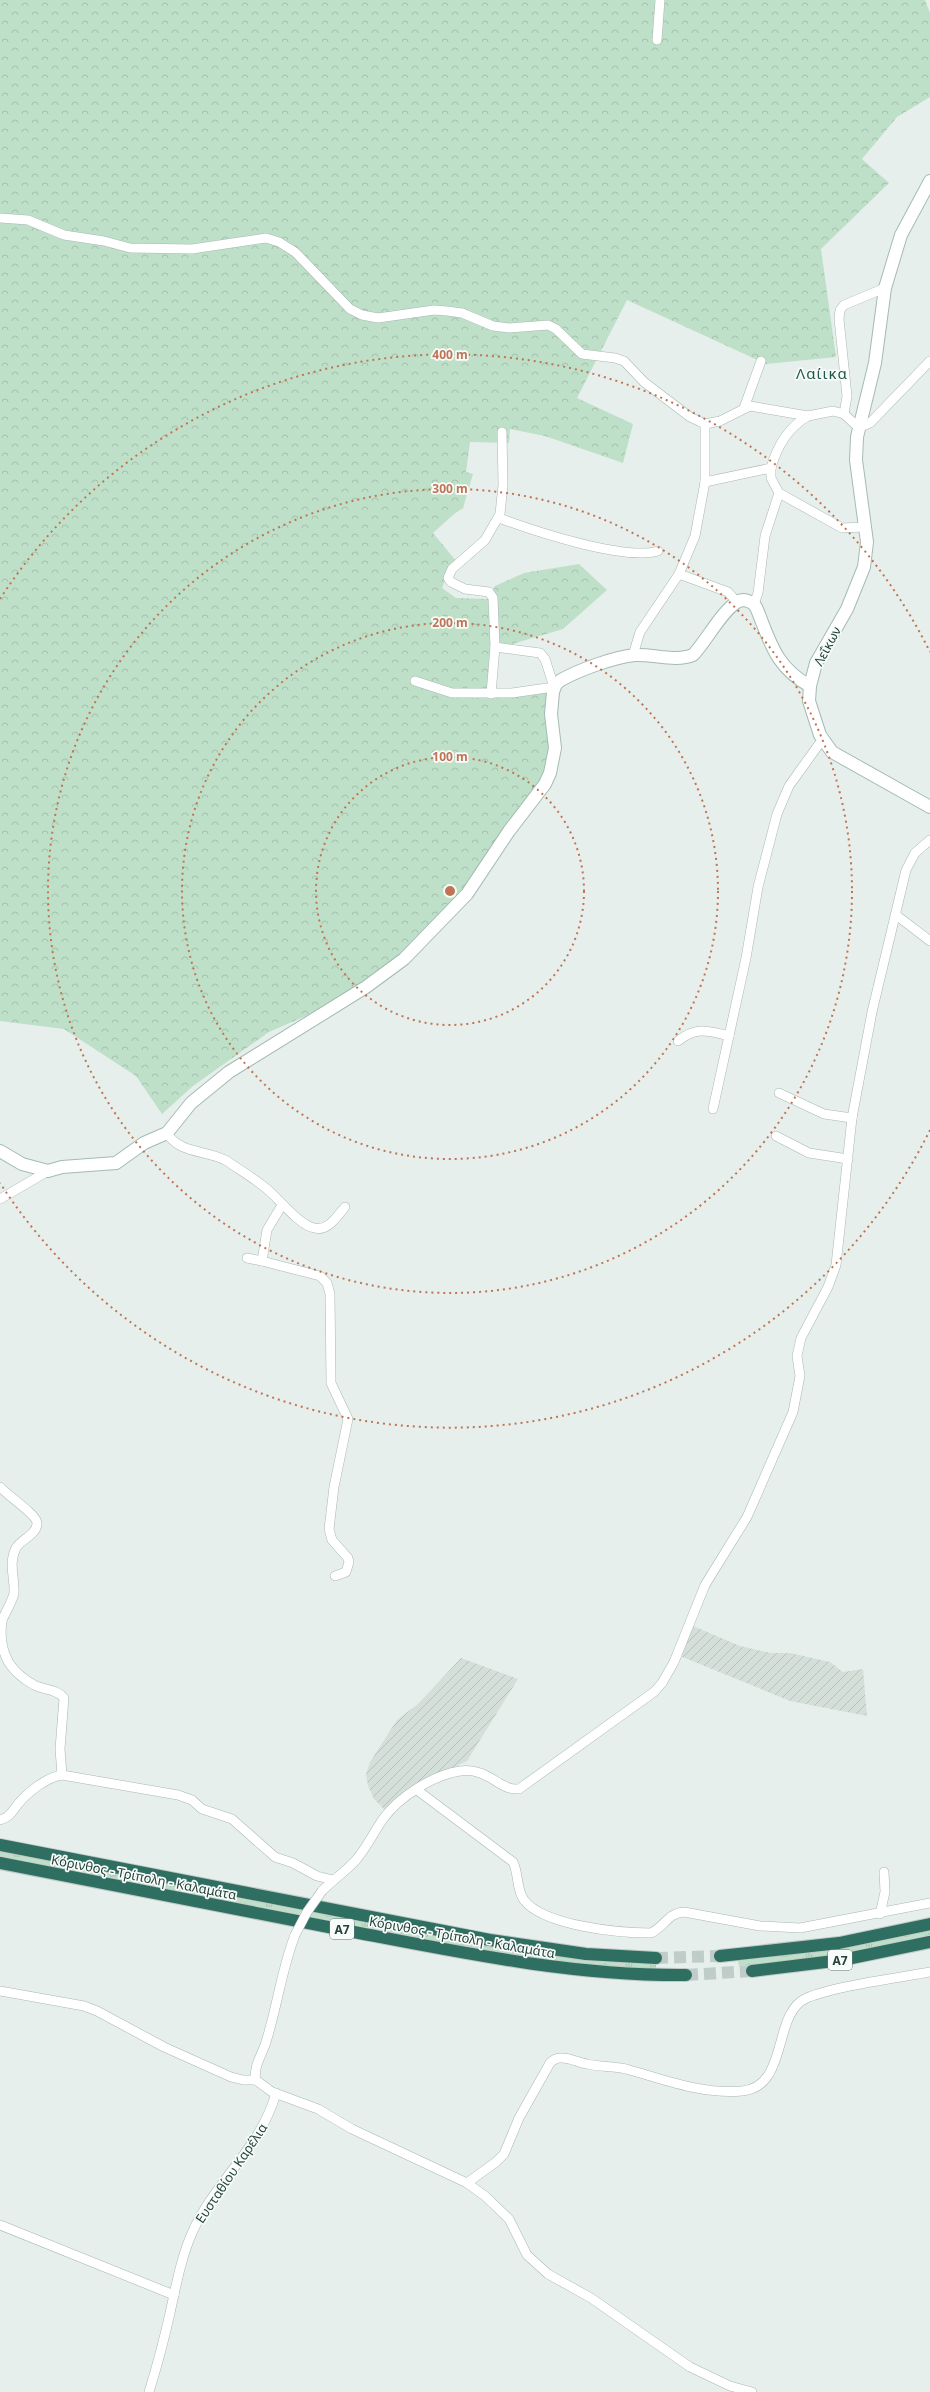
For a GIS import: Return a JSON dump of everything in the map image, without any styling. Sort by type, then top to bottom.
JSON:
[{"type":"highway","name":"Κόρινθος - Τρίπολη - Καλαμάτα","points":[[0,1845],[490,1940],[586,1954],[656,1958]]},
{"type":"highway","name":"Κόρινθος - Τρίπολη - Καλαμάτα","points":[[0,1863],[489,1957],[592,1972],[686,1975]]},
{"type":"highway","name":"Α7","points":[[720,1956],[839,1943],[930,1924]]},
{"type":"highway","name":"Α7","points":[[752,1971],[842,1960],[930,1942]]},
{"type":"street","points":[[657,40],[660,0]]},
{"type":"street","name":"Λεΐκων","points":[[930,181],[901,235],[886,288],[875,362],[859,428],[856,458],[867,548],[864,567],[847,609],[816,663],[810,686],[809,701],[822,740],[831,751],[840,758],[930,807]]},
{"type":"street","points":[[0,218],[28,220],[64,235],[104,241],[130,248],[192,249],[266,238],[279,242],[295,252],[350,309],[362,315],[378,318],[434,310],[462,313],[492,326],[509,328],[548,325],[556,329],[575,349],[582,354],[615,358],[624,361],[650,387],[690,417],[705,424],[720,421],[750,406],[808,416]]},
{"type":"street","points":[[844,414],[847,396],[839,319],[840,310],[844,305],[886,288]]},
{"type":"street","points":[[744,408],[761,361]]},
{"type":"street","points":[[865,527],[842,528],[779,493],[771,478],[771,468],[774,458],[794,424],[808,416],[833,411],[844,414],[859,428],[870,423],[930,361]]},
{"type":"street","points":[[633,655],[640,632],[679,574],[695,536],[705,482],[705,424]]},
{"type":"street","points":[[491,694],[495,647],[493,598],[489,592],[458,586],[448,578],[452,569],[485,540],[499,518],[504,485],[502,432]]},
{"type":"street","points":[[705,482],[771,468]]},
{"type":"street","points":[[754,604],[758,593],[765,536],[779,493]]},
{"type":"street","points":[[499,518],[534,531],[583,543],[637,554],[647,554],[658,551]]},
{"type":"street","points":[[679,574],[728,592],[737,602]]},
{"type":"street","points":[[415,681],[452,693],[491,694],[554,687],[566,677],[633,655],[680,657],[693,655],[737,602],[746,600],[754,604],[778,660],[792,674],[810,686]]},
{"type":"street","points":[[0,1199],[48,1171],[62,1167],[116,1163],[144,1143],[168,1134],[192,1103],[229,1072],[357,993],[396,966],[464,898],[508,831],[547,779],[555,748],[551,709],[554,687],[545,659],[540,653],[495,647]]},
{"type":"street","points":[[713,1109],[746,958],[758,887],[777,814],[789,786],[822,740]]},
{"type":"street","points":[[256,2080],[255,2070],[267,2037],[286,1962],[295,1935],[307,1912],[322,1891],[356,1860],[390,1810],[404,1798],[417,1790],[450,1774],[474,1770],[486,1774],[506,1786],[519,1789],[654,1692],[662,1683],[674,1662],[705,1585],[747,1517],[793,1412],[800,1376],[797,1356],[801,1338],[828,1287],[836,1265],[852,1118],[872,1012],[909,862],[919,849],[930,840]]},
{"type":"street","points":[[896,914],[930,941]]},
{"type":"street","points":[[678,1041],[689,1033],[703,1030],[729,1036]]},
{"type":"street","points":[[779,1093],[824,1114],[852,1118]]},
{"type":"street","points":[[168,1134],[176,1144],[225,1161],[261,1184],[282,1205],[315,1228],[323,1228],[330,1224],[345,1207]]},
{"type":"street","points":[[776,1136],[809,1153],[848,1159]]},
{"type":"street","points":[[0,1151],[22,1164],[48,1171]]},
{"type":"street","points":[[262,1261],[267,1230],[282,1205]]},
{"type":"street","points":[[247,1258],[320,1276],[327,1283],[330,1294],[331,1383],[348,1419],[334,1486],[329,1529],[332,1540],[348,1558],[349,1562],[346,1572],[335,1576]]},
{"type":"street","points":[[0,1487],[34,1516],[37,1523],[35,1531],[17,1547],[12,1559],[11,1569],[14,1594],[2,1622],[3,1649],[9,1662],[21,1676],[35,1685],[58,1693],[64,1698],[60,1738],[62,1775]]},
{"type":"street","points":[[0,1820],[12,1814],[19,1803],[49,1778],[62,1775],[186,1797],[202,1809],[232,1819],[275,1858],[293,1863],[317,1876],[333,1880]]},
{"type":"street","points":[[417,1790],[513,1862],[516,1868],[521,1895],[530,1905],[568,1924],[651,1933],[661,1927],[673,1914],[684,1912],[760,1926],[800,1928],[880,1914],[930,1903]]},
{"type":"street","points":[[880,1914],[884,1892],[884,1872]]},
{"type":"street","points":[[467,2183],[496,2162],[504,2154],[531,2097],[550,2063],[555,2059],[568,2059],[587,2064],[624,2069],[688,2086],[744,2091],[754,2088],[770,2074],[789,2019],[800,2002],[820,1993],[930,1972]]},
{"type":"street","points":[[0,1991],[97,2011],[164,2047],[231,2077],[243,2080],[256,2080],[276,2093],[318,2109],[352,2129],[467,2183],[510,2219],[527,2255],[548,2274],[592,2298],[690,2367],[730,2386],[752,2392]]},
{"type":"street","name":"Ευσταθίου Καρέλια","points":[[149,2392],[163,2345],[185,2250],[192,2232],[209,2202],[258,2136],[269,2116],[276,2093]]},
{"type":"street","points":[[0,2225],[174,2295]]},
{"type":"shaded area","points":[[693,1626],[740,1646],[771,1653],[790,1653],[830,1662],[843,1672],[863,1669],[867,1716],[790,1701],[680,1656]]},
{"type":"shaded area","points":[[461,1658],[518,1679],[467,1761],[410,1789],[385,1810],[374,1799],[368,1786],[366,1774],[370,1762],[397,1720],[418,1704]]},
{"type":"green space","points":[[0,0],[925,0],[930,13],[930,97],[897,117],[862,159],[889,183],[821,249],[836,357],[766,364],[627,300],[577,398],[633,424],[623,463],[545,436],[510,429],[509,443],[470,442],[466,472],[473,474],[463,508],[433,533],[457,562],[449,570],[442,588],[456,598],[488,599],[495,586],[524,573],[579,564],[607,590],[563,629],[492,650],[489,691],[550,689],[550,767],[471,883],[422,935],[381,972],[324,1008],[269,1032],[193,1086],[162,1114],[136,1076],[64,1029],[0,1021]]},
{"type":"green space","points":[[0,1852],[490,1947],[585,1960],[656,1964],[656,1969],[586,1965],[490,1951],[0,1857]]},
{"type":"green space","points":[[930,1930],[930,1935],[841,1954],[739,1966],[738,1961],[839,1949]]},
{"type":"tunnel","points":[[656,1958],[720,1956]]},
{"type":"tunnel","points":[[686,1975],[752,1971]]},
{"type":"district","name":"Λαίικα","points":[[822,373]]}]
